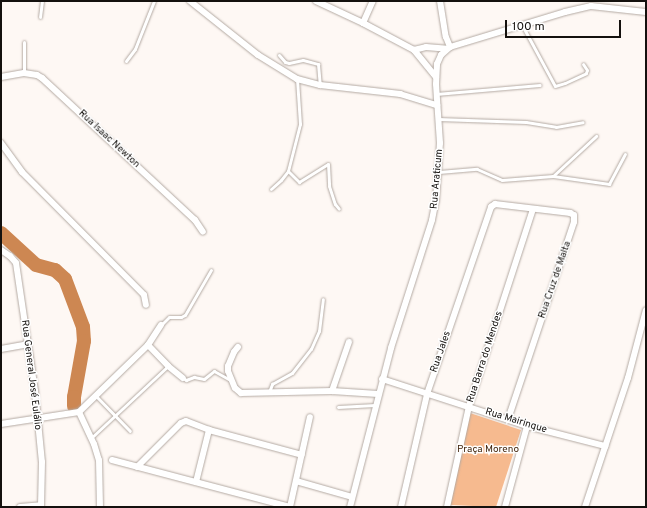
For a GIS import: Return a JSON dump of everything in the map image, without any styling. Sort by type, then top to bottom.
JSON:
[{"type":"street","points":[[190,1],[258,55],[297,79],[320,85],[400,94],[437,105]]},
{"type":"street","points":[[316,1],[363,23],[414,50],[436,77]]},
{"type":"street","points":[[363,23],[373,1]]},
{"type":"street","points":[[440,1],[448,48]]},
{"type":"street","points":[[414,50],[426,47],[448,48],[590,3],[646,12]]},
{"type":"street","name":"Rua Araticum","points":[[350,507],[382,379],[432,220],[439,172],[436,94],[437,64],[448,48]]},
{"type":"street","name":"Rua Isaac Newton","points":[[1,77],[24,73],[37,75],[56,89],[194,220],[203,232]]},
{"type":"street","points":[[1,143],[22,172],[144,295],[146,305]]},
{"type":"street","name":"Rua Cruz de Malta","points":[[496,204],[570,213],[574,215],[575,219],[508,419]]},
{"type":"street","name":"Rua Jales","points":[[401,507],[427,394],[491,207],[496,204]]},
{"type":"street","name":"Rua Barra do Mendes","points":[[447,507],[469,406],[533,209]]},
{"type":"street","name":"Rua General José Eulálio","points":[[1,250],[10,256],[16,264],[35,392],[42,462],[41,506]]},
{"type":"street","points":[[586,507],[628,378],[646,310]]},
{"type":"street","points":[[1,424],[37,420],[79,412],[148,345],[161,325]]},
{"type":"street","points":[[332,391],[349,342]]},
{"type":"street","points":[[1,349],[28,344]]},
{"type":"street","points":[[148,345],[168,366],[183,378]]},
{"type":"street","points":[[238,347],[234,352],[228,366],[228,372],[230,380],[241,393],[332,391],[378,394]]},
{"type":"street","name":"Rua Mairinque","points":[[382,379],[528,426],[605,446]]},
{"type":"street","points":[[79,412],[99,460],[100,507]]},
{"type":"street","points":[[112,460],[290,507],[310,417]]},
{"type":"street","points":[[137,467],[181,423],[186,421],[209,430],[302,455]]},
{"type":"street","points":[[505,507],[528,426]]},
{"type":"street","points":[[196,482],[209,430]]},
{"type":"street","points":[[296,481],[352,497]]},
{"type":"street","points":[[20,507],[41,506]]},
{"type":"lane","points":[[40,17],[42,1]]},
{"type":"lane","points":[[126,61],[136,49],[154,1]]},
{"type":"lane","points":[[522,25],[555,86],[565,84],[586,73],[587,70],[583,64]]},
{"type":"lane","points":[[24,42],[24,73]]},
{"type":"lane","points":[[280,55],[285,62],[289,64],[303,60],[318,64],[320,85]]},
{"type":"lane","points":[[271,188],[281,180],[288,171],[300,124],[297,79]]},
{"type":"lane","points":[[436,94],[540,84]]},
{"type":"lane","points":[[438,119],[526,122],[556,127],[583,122]]},
{"type":"lane","points":[[553,176],[596,136]]},
{"type":"lane","points":[[439,172],[478,169],[502,180],[553,176],[609,184],[625,154]]},
{"type":"lane","points":[[288,171],[300,182],[328,164],[330,186],[335,204],[339,209]]},
{"type":"lane","points":[[161,325],[169,317],[181,317],[185,315],[212,270]]},
{"type":"lane","points":[[269,392],[272,384],[294,372],[311,349],[319,331],[323,299]]},
{"type":"lane","points":[[91,438],[168,366]]},
{"type":"lane","points":[[183,378],[188,380],[194,377],[204,379],[214,371],[230,380]]},
{"type":"lane","points":[[96,395],[130,431]]},
{"type":"lane","points":[[338,407],[375,405]]},
{"type":"green space","name":"Praça Moreno","points":[[470,413],[521,430],[496,507],[450,505]]},
{"type":"waterway","points":[[1,233],[36,265],[55,270],[65,279],[83,327],[84,341],[74,397],[74,406]]}]
